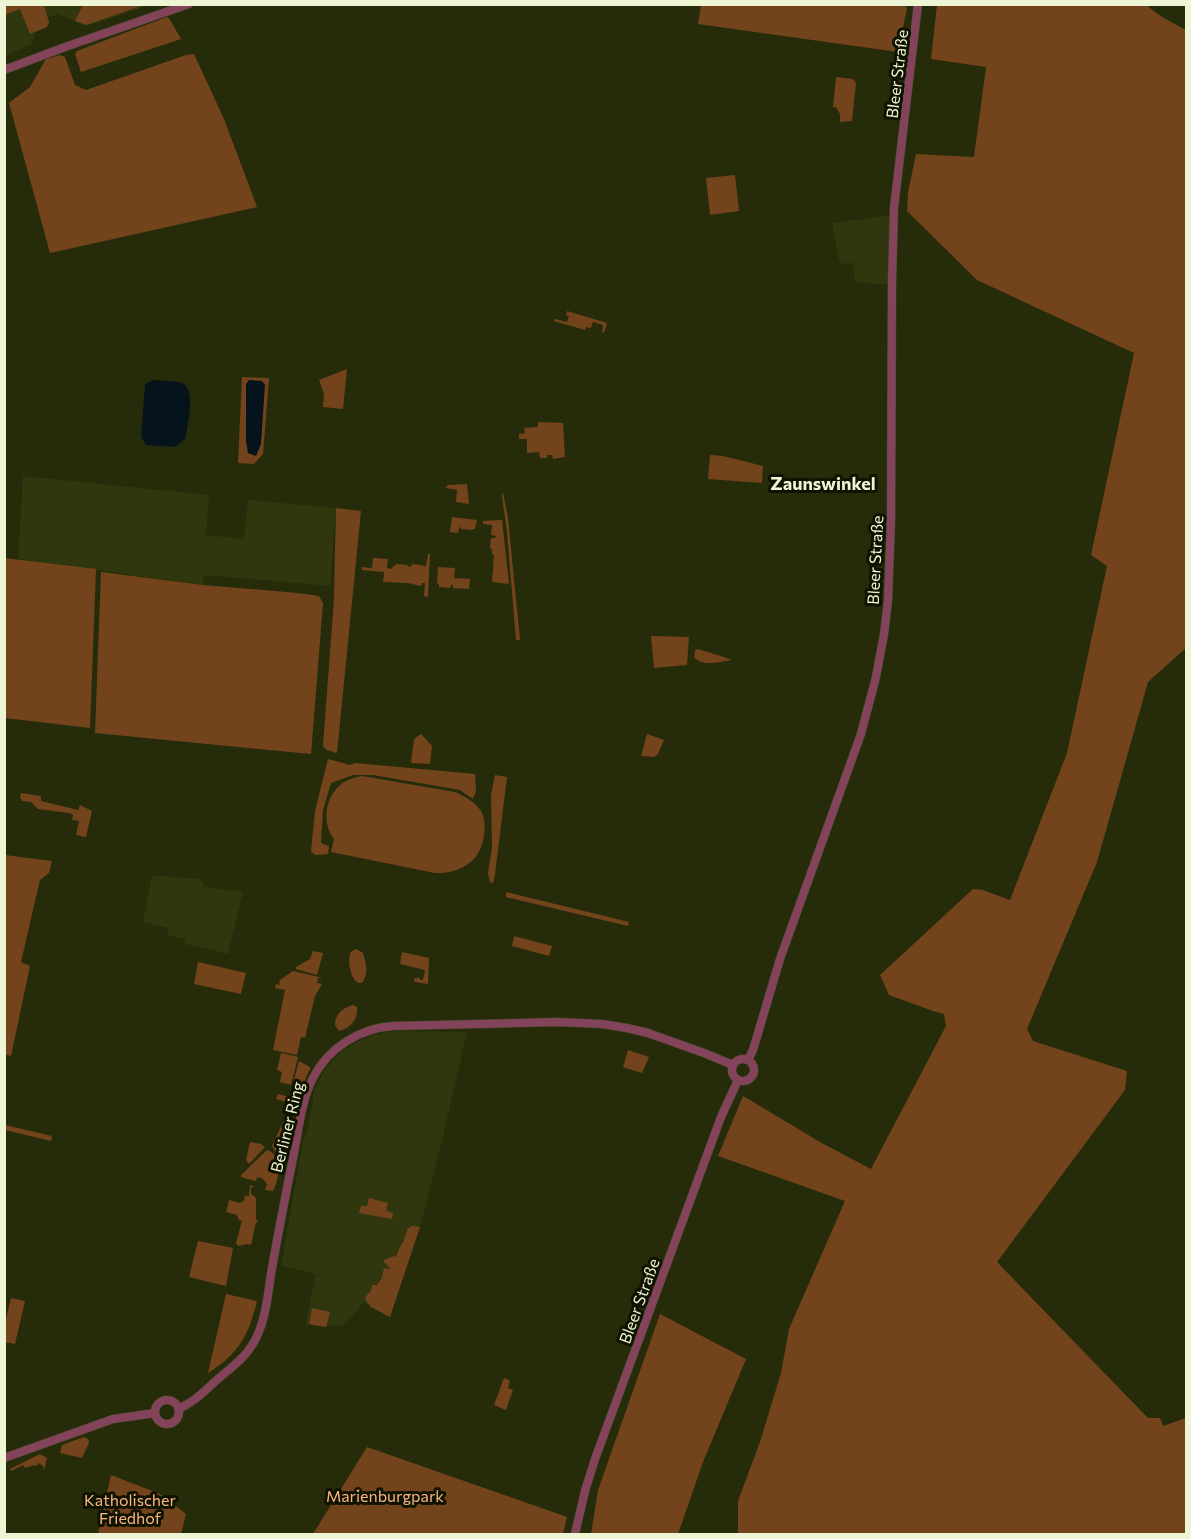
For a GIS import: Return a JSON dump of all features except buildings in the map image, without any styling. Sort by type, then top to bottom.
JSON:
[{"type":"street","points":[[4,70],[65,46],[189,4]]},
{"type":"street","name":"Bleer Straße","points":[[748,1060],[780,959],[861,734],[876,677],[884,634],[891,531],[894,208],[918,4]]},
{"type":"street","name":"Berliner Ring","points":[[178,1409],[196,1400],[236,1364],[258,1334],[307,1091],[322,1064],[351,1038],[375,1028],[393,1026],[591,1023],[648,1033],[733,1065]]},
{"type":"street","points":[[740,1059],[748,1060],[752,1065],[753,1074],[747,1080],[738,1080],[732,1074],[733,1065],[740,1059]]},
{"type":"street","name":"Bleer Straße","points":[[575,1534],[595,1458],[721,1117],[738,1080]]},
{"type":"street","points":[[163,1401],[171,1401],[178,1409],[177,1419],[170,1424],[160,1422],[155,1413],[157,1406],[163,1401]]},
{"type":"street","points":[[4,1458],[112,1419],[155,1413]]},
{"type":"shaded area","points":[[5,5],[151,5],[86,26],[58,14],[48,17],[46,13],[30,45],[5,56]]},
{"type":"shaded area","points":[[893,215],[889,285],[855,282],[853,263],[843,264],[839,261],[832,223]]},
{"type":"shaded area","points":[[153,380],[182,383],[187,387],[189,393],[190,409],[185,439],[175,447],[146,445],[141,437],[145,384]]},
{"type":"shaded area","points":[[249,380],[262,381],[265,385],[261,444],[256,456],[248,453],[246,441],[246,384]]},
{"type":"shaded area","points":[[23,476],[209,495],[206,535],[244,539],[248,500],[336,508],[330,586],[204,575],[203,585],[18,559]]},
{"type":"shaded area","points":[[152,875],[199,879],[205,887],[243,892],[228,954],[185,944],[185,939],[167,935],[168,928],[143,922]]},
{"type":"shaded area","points":[[395,1031],[467,1032],[420,1227],[390,1317],[364,1302],[342,1325],[305,1326],[316,1274],[281,1266],[303,1141],[308,1129],[315,1088],[324,1071],[341,1052],[373,1035]]},
{"type":"green space","points":[[5,4],[44,5],[49,22],[47,27],[30,34],[20,9],[5,15]]},
{"type":"green space","points":[[83,4],[144,5],[86,25],[75,21]]},
{"type":"green space","points":[[701,5],[904,5],[907,8],[898,52],[698,24]]},
{"type":"green space","points":[[937,5],[1146,5],[1186,30],[1186,648],[1148,682],[1097,862],[1027,1029],[1033,1041],[1127,1071],[1125,1090],[997,1262],[1148,1418],[1160,1418],[1163,1426],[1186,1418],[1186,1534],[738,1534],[738,1501],[760,1442],[781,1373],[789,1329],[845,1201],[718,1156],[743,1096],[820,1142],[871,1169],[946,1026],[944,1014],[889,995],[880,975],[973,889],[983,890],[1010,900],[1067,753],[1107,566],[1091,555],[1134,353],[977,280],[907,211],[908,192],[916,154],[974,157],[986,67],[931,59]]},
{"type":"green space","points":[[167,17],[181,39],[81,72],[75,54],[77,51]]},
{"type":"green space","points":[[194,54],[224,119],[257,207],[50,253],[9,103],[30,87],[46,59],[60,55],[65,57],[75,85],[86,90]]},
{"type":"green space","points":[[836,77],[853,79],[856,83],[852,121],[840,122],[840,114],[836,107],[833,107]]},
{"type":"green space","points":[[735,175],[739,211],[710,215],[706,178]]},
{"type":"green space","points":[[567,311],[607,323],[604,333],[602,332],[603,325],[593,322],[591,328],[586,327],[585,330],[554,321],[555,319],[567,322],[569,316],[566,315]]},
{"type":"green space","points":[[347,369],[343,409],[323,407],[324,394],[319,380]]},
{"type":"green space","points":[[242,377],[269,378],[263,454],[254,464],[238,463]]},
{"type":"green space","points":[[538,422],[563,423],[565,457],[553,459],[552,455],[547,455],[547,458],[540,458],[539,452],[527,453],[527,439],[519,439],[519,434],[525,433],[524,428],[538,427]]},
{"type":"green space","points":[[710,455],[763,466],[762,483],[708,479]]},
{"type":"green space","points":[[467,484],[469,504],[456,502],[457,490],[445,488],[448,485]]},
{"type":"green space","points":[[503,492],[508,518],[520,640],[516,640]]},
{"type":"green space","points":[[336,508],[361,511],[337,753],[323,746],[334,599]]},
{"type":"green space","points":[[452,517],[477,520],[475,529],[459,527],[458,533],[450,532]]},
{"type":"green space","points":[[502,520],[509,584],[492,582],[494,555],[490,548],[491,538],[496,536],[491,535],[492,525],[483,524],[483,521]]},
{"type":"green space","points":[[428,554],[430,554],[428,597],[424,596],[425,583],[421,586],[383,582],[384,572],[362,570],[362,567],[372,568],[373,558],[388,559],[387,568],[392,569],[396,564],[409,567],[412,564],[426,566]]},
{"type":"green space","points":[[5,558],[96,569],[90,728],[5,718]]},
{"type":"green space","points":[[438,567],[455,568],[454,578],[470,579],[469,589],[453,588],[453,585],[450,588],[439,587]]},
{"type":"green space","points":[[101,572],[319,596],[323,603],[311,754],[95,733]]},
{"type":"green space","points":[[651,636],[689,637],[687,665],[654,668]]},
{"type":"green space","points":[[695,650],[731,660],[702,662],[694,657]]},
{"type":"green space","points":[[421,734],[432,746],[430,764],[411,763],[414,739]]},
{"type":"green space","points":[[647,734],[664,740],[658,754],[654,757],[641,756]]},
{"type":"green space","points":[[328,759],[350,765],[355,763],[475,774],[476,791],[473,799],[460,790],[373,775],[353,775],[331,783],[323,810],[321,843],[329,846],[328,854],[315,855],[311,851],[315,811]]},
{"type":"green space","points":[[495,775],[507,777],[493,883],[490,882],[488,873],[492,848],[491,795]]},
{"type":"green space","points":[[362,776],[462,795],[476,805],[484,820],[484,834],[479,852],[461,868],[435,873],[331,852],[334,839],[326,817],[329,801],[344,782]]},
{"type":"green space","points":[[21,793],[41,796],[41,801],[78,811],[80,805],[92,811],[86,837],[76,835],[79,821],[72,820],[73,815],[38,809],[31,802],[22,801]]},
{"type":"green space","points":[[5,855],[52,861],[49,873],[40,880],[21,962],[30,966],[11,1056],[4,1054]]},
{"type":"green space","points":[[506,892],[629,922],[628,926],[506,897]]},
{"type":"green space","points":[[514,936],[552,946],[549,956],[512,946]]},
{"type":"green space","points":[[356,949],[363,953],[366,965],[366,976],[362,983],[355,980],[350,968],[350,955]]},
{"type":"green space","points":[[313,951],[323,953],[317,975],[296,969],[310,959]]},
{"type":"green space","points":[[402,952],[429,958],[428,984],[414,980],[420,978],[423,980],[425,970],[400,964]]},
{"type":"green space","points":[[198,962],[246,973],[241,994],[194,984]]},
{"type":"green space","points":[[293,971],[323,978],[318,978],[317,983],[322,984],[315,996],[305,1038],[301,1037],[297,1055],[273,1050],[285,990],[275,988],[276,984],[279,985],[280,980]]},
{"type":"green space","points":[[353,1005],[357,1007],[355,1019],[347,1028],[339,1031],[335,1025],[336,1018],[343,1010]]},
{"type":"green space","points":[[628,1050],[649,1057],[642,1073],[623,1067]]},
{"type":"green space","points":[[281,1053],[298,1057],[291,1085],[280,1082],[282,1072],[277,1070]]},
{"type":"green space","points":[[299,1061],[310,1069],[296,1100],[291,1103],[276,1099],[278,1094],[293,1098],[295,1088],[292,1087]]},
{"type":"green space","points":[[287,1113],[289,1114],[286,1136],[283,1136],[281,1153],[283,1154],[280,1160],[272,1146]]},
{"type":"green space","points":[[5,1125],[52,1136],[51,1141],[5,1130]]},
{"type":"green space","points":[[250,1142],[265,1147],[249,1164],[246,1160]]},
{"type":"green space","points":[[267,1150],[276,1157],[279,1168],[273,1191],[265,1190],[267,1184],[262,1178],[258,1177],[255,1181],[241,1177]]},
{"type":"green space","points":[[250,1185],[254,1186],[251,1188],[251,1194],[256,1198],[256,1219],[259,1223],[256,1222],[251,1245],[238,1246],[236,1243],[242,1221],[237,1215],[226,1212],[229,1200],[240,1203],[244,1201],[245,1196],[249,1196]]},
{"type":"green space","points":[[369,1198],[388,1203],[386,1211],[393,1213],[392,1219],[359,1213],[361,1206],[367,1206]]},
{"type":"green space","points":[[420,1227],[390,1317],[371,1307],[365,1299],[372,1285],[377,1285],[382,1278],[384,1268],[391,1269],[384,1260],[396,1257],[408,1228]]},
{"type":"green space","points":[[198,1241],[233,1248],[226,1286],[189,1277]]},
{"type":"green space","points":[[226,1294],[257,1301],[241,1343],[227,1359],[208,1373]]},
{"type":"green space","points":[[11,1298],[25,1301],[15,1344],[5,1342],[5,1324]]},
{"type":"green space","points":[[312,1308],[330,1312],[326,1327],[309,1324]]},
{"type":"green space","points":[[660,1314],[746,1359],[703,1462],[678,1534],[591,1534],[598,1490]]},
{"type":"green space","points":[[504,1378],[510,1382],[508,1388],[513,1390],[506,1410],[494,1405]]},
{"type":"green space","points":[[84,1437],[89,1443],[82,1458],[60,1453],[62,1445]]},
{"type":"green space","name":"Marienburgpark","points":[[367,1447],[567,1517],[563,1534],[313,1534]]},
{"type":"green space","points":[[40,1454],[47,1458],[44,1470],[43,1466],[38,1463],[37,1466],[25,1468],[23,1465],[11,1471],[10,1469]]},
{"type":"green space","name":"Katholischer Friedhof","points":[[111,1475],[160,1494],[186,1514],[181,1534],[98,1534]]},
{"type":"district","name":"Zaunswinkel","points":[[823,484]]}]
